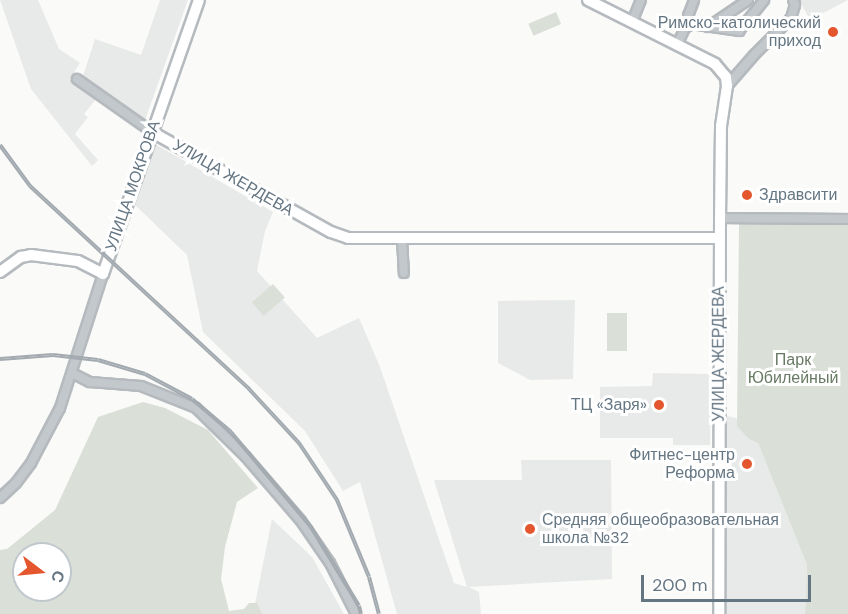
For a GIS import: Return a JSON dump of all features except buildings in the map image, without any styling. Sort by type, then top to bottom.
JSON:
[{"type":"main road","name":"УЛИЦА МОКРОВА","points":[[103,274],[199,0]]},
{"type":"main road","points":[[588,0],[715,64],[726,77],[728,86]]},
{"type":"main road","name":"УЛИЦА ЖЕРДЕВА","points":[[719,614],[720,218],[722,126],[728,86]]},
{"type":"main road","name":"УЛИЦА ЖЕРДЕВА","points":[[152,132],[331,232],[348,238],[720,238]]},
{"type":"main road","points":[[0,272],[21,257],[31,255],[78,261],[103,274]]},
{"type":"street","points":[[630,0],[640,3],[632,22]]},
{"type":"street","points":[[677,45],[688,26],[688,16],[694,0]]},
{"type":"street","points":[[708,27],[748,0]]},
{"type":"street","points":[[688,26],[739,31],[764,0]]},
{"type":"street","points":[[728,86],[754,55],[791,18],[795,5],[793,0]]},
{"type":"street","name":"УЛИЦА ЖЕРДЕВА","points":[[77,79],[152,132]]},
{"type":"street","points":[[720,218],[848,219]]},
{"type":"street","points":[[402,238],[404,273]]},
{"type":"street","name":"УЛИЦА МОКРОВА","points":[[0,498],[16,483],[31,463],[60,408],[103,274]]},
{"type":"street","points":[[72,374],[90,381],[141,386],[196,408],[246,457],[301,520],[330,563],[356,614]]},
{"type":"shaded area","points":[[0,0],[38,0],[59,49],[80,63],[70,79],[97,98],[84,114],[88,117],[75,134],[98,160],[92,166],[31,89]]},
{"type":"shaded area","points":[[160,0],[188,0],[145,120],[82,79],[95,39],[141,55]]},
{"type":"shaded area","points":[[799,0],[848,0],[810,20]]},
{"type":"shaded area","points":[[155,144],[273,212],[265,231],[257,271],[317,338],[359,318],[380,367],[454,583],[467,587],[434,480],[522,480],[521,460],[611,460],[612,579],[469,587],[479,592],[481,614],[397,614],[360,482],[343,491],[305,431],[203,332],[187,255],[134,204]]},
{"type":"shaded area","points":[[575,300],[573,379],[530,380],[498,363],[498,301]]},
{"type":"shaded area","points":[[653,373],[711,374],[710,445],[673,445],[673,438],[600,438],[600,387],[652,386]]},
{"type":"shaded area","points":[[727,416],[736,418],[749,439],[758,443],[807,565],[805,614],[725,614]]},
{"type":"shaded area","points":[[272,519],[312,557],[344,614],[253,614]]},
{"type":"green space","points":[[556,12],[561,24],[533,36],[528,24]]},
{"type":"green space","name":"Парк Юбилейный","points":[[739,223],[848,224],[848,614],[805,614],[807,565],[758,443],[749,439],[737,426]]},
{"type":"green space","points":[[273,284],[285,298],[264,316],[252,302]]},
{"type":"green space","points":[[607,313],[627,313],[627,351],[607,351]]},
{"type":"green space","points":[[143,402],[165,408],[208,430],[258,488],[237,502],[225,547],[221,579],[229,611],[244,609],[249,603],[257,603],[262,614],[0,614],[0,550],[12,545],[12,602],[72,602],[72,542],[16,542],[55,510],[98,417]]},
{"type":"railway","points":[[0,145],[30,186],[249,389],[299,443],[337,500],[369,577],[379,614]]},
{"type":"railway","points":[[0,359],[53,355],[98,360],[145,374],[192,399],[230,431],[311,527],[359,606],[361,614]]},
{"type":"place","name":"Римско-католический приход","points":[[833,32]]},
{"type":"place","name":"Здравсити","points":[[747,195]]},
{"type":"place","name":"ТЦ «Заря»","points":[[659,405]]},
{"type":"place","name":"Фитнес-центр Реформа","points":[[747,464]]},
{"type":"place","name":"Средняя общеобразовательная школа №32","points":[[530,529]]}]
